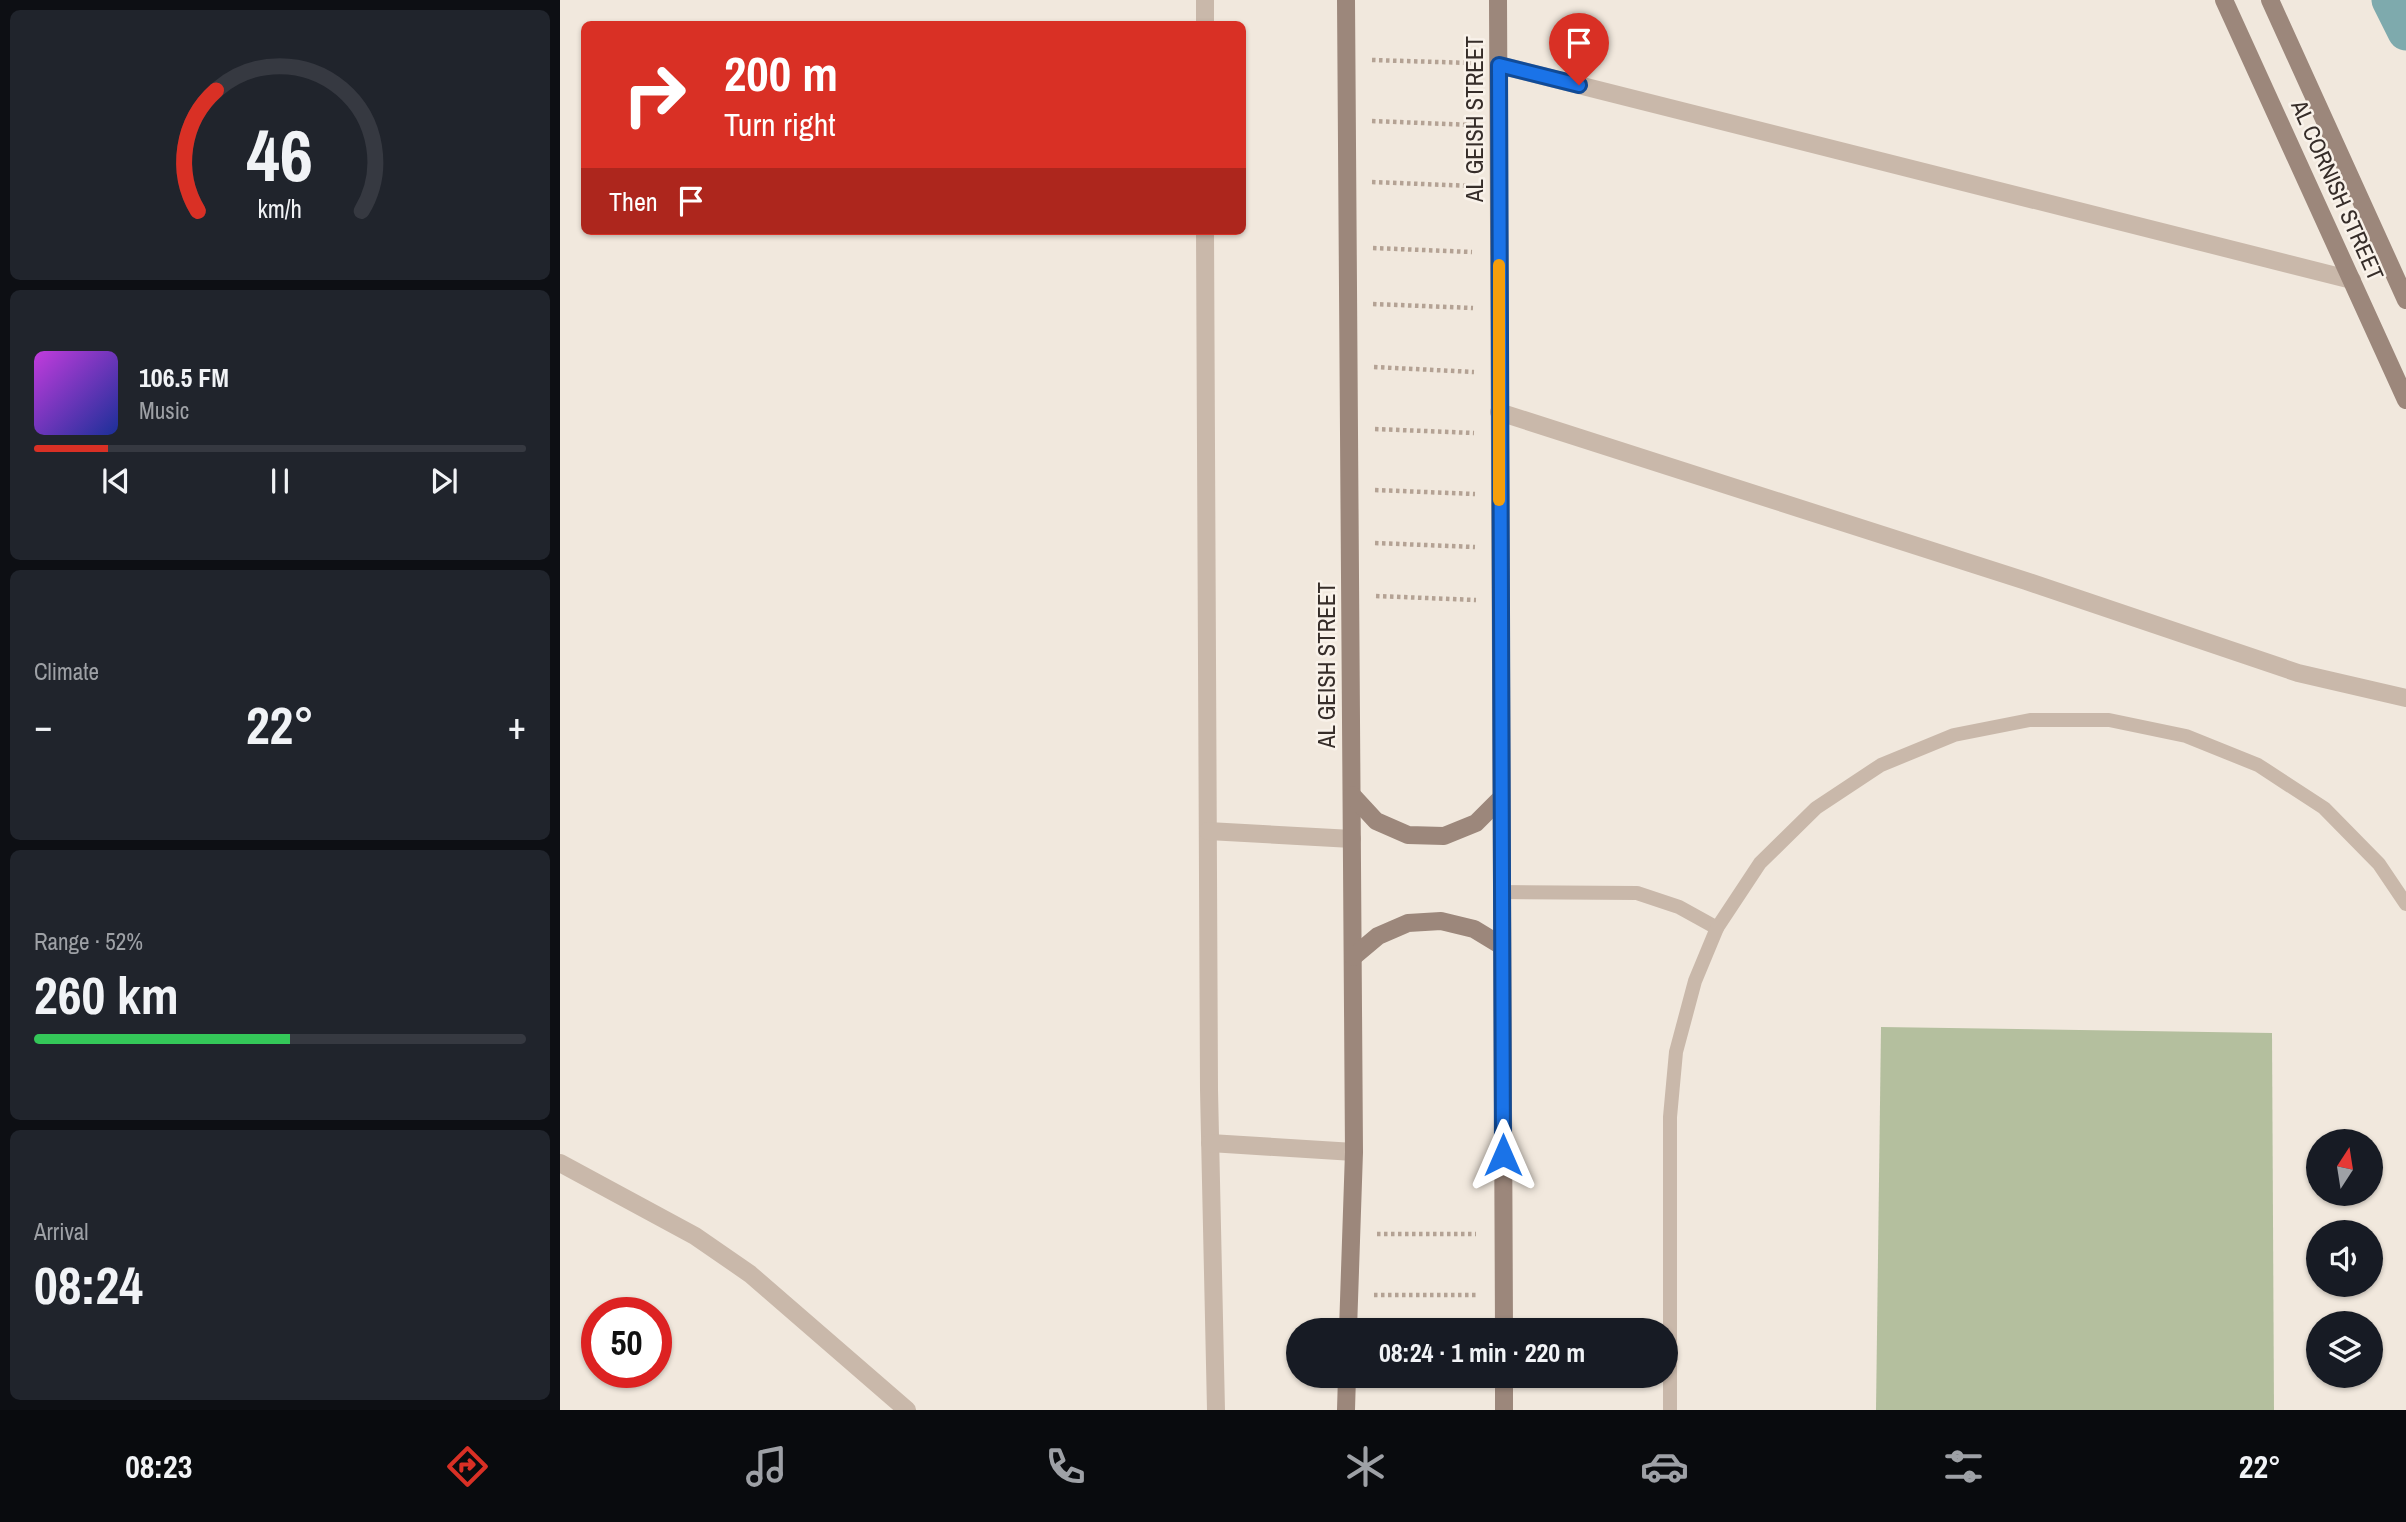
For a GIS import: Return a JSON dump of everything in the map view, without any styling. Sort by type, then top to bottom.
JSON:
[{"type":"main road","name":"AL GEISH STREET","points":[[1346,0],[1353,957],[1353,1152],[1348,1318]]},
{"type":"main road","name":"AL GEISH STREET","points":[[1498,0],[1504,1318]]},
{"type":"main road","name":"AL CORNISH STREET","points":[[2224,0],[2406,400]]},
{"type":"main road","name":"AL CORNISH STREET","points":[[2270,0],[2406,300]]},
{"type":"main road","points":[[1352,796],[1376,821],[1408,835],[1444,836],[1476,822],[1501,798]]},
{"type":"main road","points":[[1353,957],[1378,936],[1408,923],[1441,921],[1463,926],[1474,929],[1502,946]]},
{"type":"main road","points":[[1346,1410],[1347,1388]]},
{"type":"main road","points":[[1504,1388],[1504,1410]]},
{"type":"street","points":[[1205,0],[1205,21]]},
{"type":"street","points":[[1499,65],[2352,280]]},
{"type":"street","points":[[1205,235],[1210,1143],[1216,1410]]},
{"type":"street","points":[[1499,412],[2026,581],[2298,673],[2406,698]]},
{"type":"street","points":[[1208,831],[1352,839]]},
{"type":"street","points":[[1210,1143],[1353,1152]]},
{"type":"street","points":[[560,1163],[695,1236],[750,1274],[906,1410]]},
{"type":"lane","points":[[1670,1410],[1670,1117],[1676,1052],[1695,981],[1717,928],[1760,863],[1816,808],[1881,765],[1954,735],[2030,720],[2109,720],[2186,736],[2258,765],[2323,808],[2379,864],[2406,904]]},
{"type":"lane","points":[[1502,892],[1637,893],[1679,907],[1717,928]]},
{"type":"path","points":[[1346,59],[1499,65]]},
{"type":"path","points":[[1347,120],[1499,126]]},
{"type":"path","points":[[1347,181],[1499,187]]},
{"type":"path","points":[[1347,247],[1499,253]]},
{"type":"path","points":[[1348,303],[1499,309]]},
{"type":"path","points":[[1349,366],[1499,373]]},
{"type":"path","points":[[1349,427],[1499,434]]},
{"type":"path","points":[[1350,488],[1499,495]]},
{"type":"path","points":[[1350,542],[1500,548]]},
{"type":"path","points":[[1350,595],[1500,601]]},
{"type":"path","points":[[1351,1234],[1503,1234]]},
{"type":"path","points":[[1349,1295],[1504,1295]]},
{"type":"green space","points":[[1881,1027],[2272,1033],[2274,1410],[1876,1410]]},
{"type":"waterway","points":[[2390,0],[2406,32]]},
{"type":"slow traffic","points":[[1499,265],[1499,500]]},
{"type":"route","points":[[1503,1155],[1499,65],[1579,85]]}]
